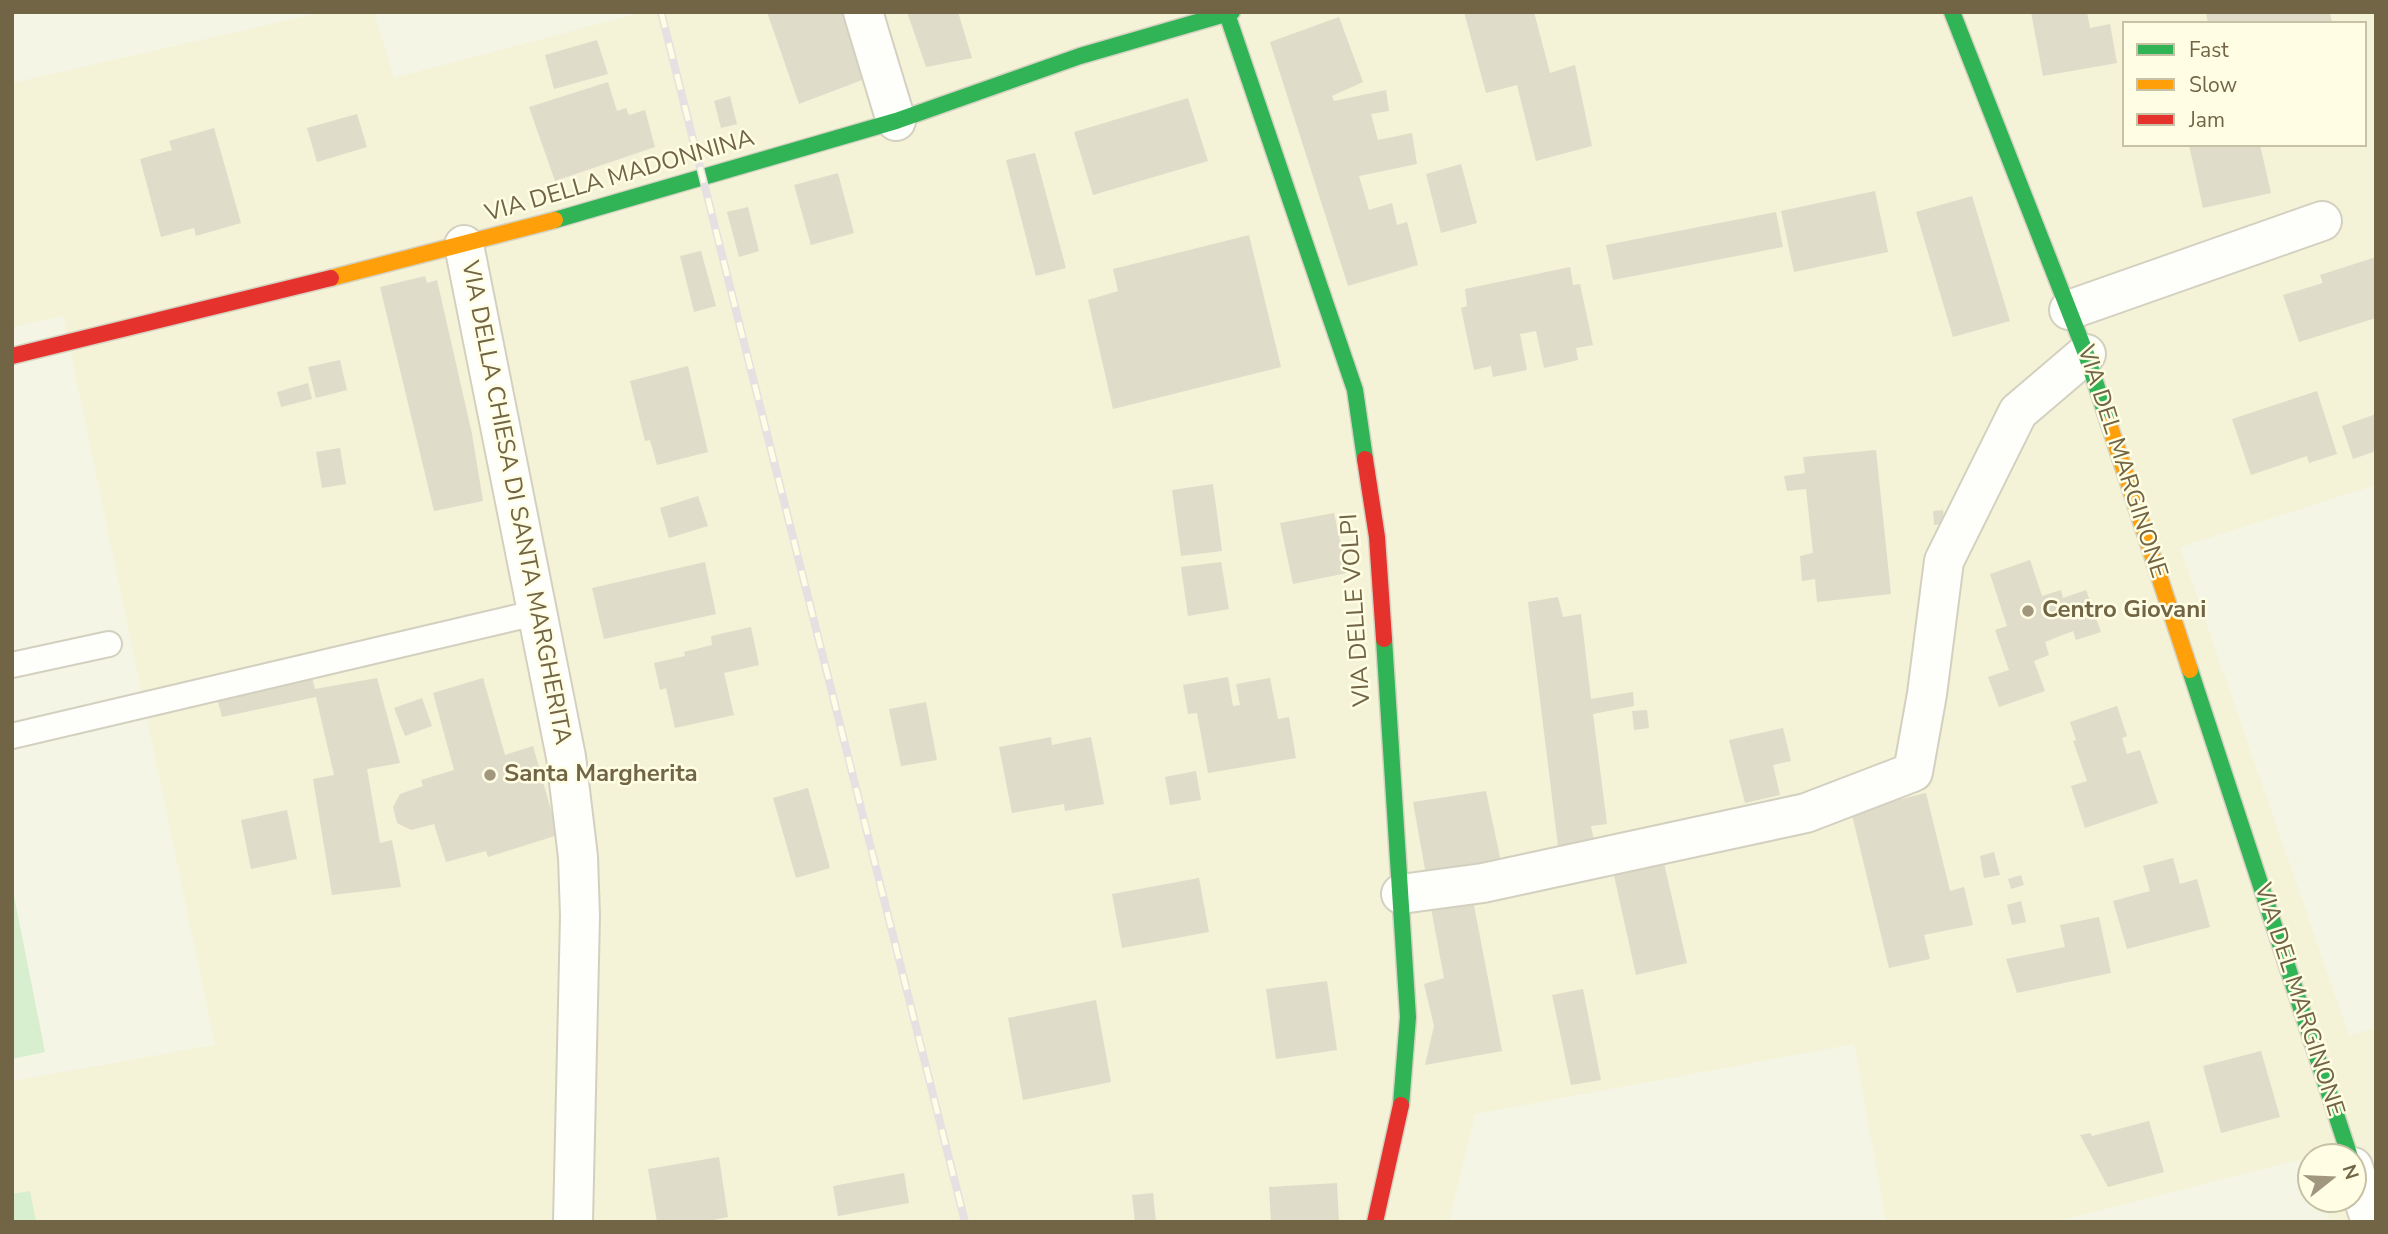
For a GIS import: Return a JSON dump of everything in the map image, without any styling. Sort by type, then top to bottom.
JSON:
[{"type":"street","points":[[863,12],[896,121]]},
{"type":"street","name":"VIA DEL MARGINONE","points":[[1952,12],[2086,354],[2345,1143]]},
{"type":"street","name":"VIA DELLA MADONNINA","points":[[12,356],[464,245],[702,178],[896,121],[1080,56],[1229,13]]},
{"type":"street","name":"VIA DELLE VOLPI","points":[[1229,13],[1355,390],[1377,537],[1408,1017],[1403,1097],[1375,1222]]},
{"type":"street","points":[[2069,310],[2322,221]]},
{"type":"street","name":"VIA DELLA CHIESA DI SANTA MARGHERITA","points":[[464,245],[566,758],[578,857],[580,916],[573,1222]]},
{"type":"street","points":[[1401,894],[1483,883],[1806,813],[1913,772],[1927,694],[1944,561],[2018,412],[2086,354]]},
{"type":"lane","points":[[12,736],[536,613]]},
{"type":"lane","points":[[12,665],[108,644]]},
{"type":"shaded area","points":[[324,12],[374,12],[394,78],[644,12],[2376,12],[2376,485],[2180,547],[2349,1035],[2376,1028],[2376,1222],[2330,1222],[2328,1213],[2367,1213],[2367,1143],[2297,1143],[2297,1161],[2053,1222],[1886,1222],[1854,1044],[1475,1114],[1449,1222],[12,1222],[12,1081],[215,1045],[63,316],[12,327],[12,83]]},
{"type":"green space","points":[[12,886],[45,1052],[12,1059]]},
{"type":"green space","points":[[30,1191],[36,1222],[12,1222],[12,1194]]},
{"type":"building","points":[[767,12],[848,12],[870,77],[799,104]]},
{"type":"building","points":[[907,12],[958,12],[972,58],[926,67]]},
{"type":"building","points":[[1464,12],[1534,12],[1550,73],[1575,65],[1592,146],[1536,161],[1517,85],[1486,93]]},
{"type":"building","points":[[2031,12],[2087,12],[2090,28],[2110,24],[2117,63],[2043,76]]},
{"type":"building","points":[[2206,12],[2330,12],[2332,21],[2208,21]]},
{"type":"building","points":[[1339,17],[1363,82],[1332,96],[1334,101],[1386,90],[1389,111],[1371,114],[1378,140],[1412,133],[1417,164],[1359,176],[1369,210],[1392,203],[1397,225],[1407,222],[1418,265],[1348,286],[1270,42]]},
{"type":"building","points":[[597,40],[608,74],[554,89],[545,55]]},
{"type":"building","points":[[608,82],[617,111],[626,108],[629,115],[645,110],[655,147],[555,181],[529,107]]},
{"type":"building","points":[[730,96],[737,124],[721,128],[714,101]]},
{"type":"building","points":[[1188,98],[1208,161],[1093,195],[1074,132]]},
{"type":"building","points":[[357,114],[367,147],[317,162],[307,128]]},
{"type":"building","points":[[214,128],[241,223],[196,236],[194,228],[161,237],[140,159],[172,150],[169,141]]},
{"type":"building","points":[[2189,147],[2260,147],[2271,193],[2203,208]]},
{"type":"building","points":[[1035,153],[1066,268],[1036,276],[1006,160]]},
{"type":"building","points":[[1461,164],[1477,223],[1441,233],[1426,174]]},
{"type":"building","points":[[838,173],[854,233],[811,245],[794,185]]},
{"type":"building","points":[[1875,191],[1888,252],[1794,272],[1781,211]]},
{"type":"building","points":[[1972,196],[2010,321],[1953,337],[1916,212]]},
{"type":"building","points":[[748,207],[759,251],[739,257],[727,212]]},
{"type":"building","points":[[1776,212],[1783,247],[1613,280],[1606,245]]},
{"type":"building","points":[[1249,235],[1281,367],[1113,409],[1088,300],[1118,291],[1113,269]]},
{"type":"building","points":[[701,251],[716,306],[694,312],[680,256]]},
{"type":"building","points":[[2376,257],[2376,318],[2299,342],[2283,295],[2323,283],[2320,275]]},
{"type":"building","points":[[1570,267],[1573,285],[1580,284],[1593,345],[1576,348],[1578,360],[1544,368],[1536,331],[1520,334],[1527,370],[1493,377],[1491,366],[1474,370],[1461,308],[1467,306],[1465,289]]},
{"type":"building","points":[[425,276],[427,283],[437,280],[472,434],[483,501],[434,511],[380,287]]},
{"type":"building","points":[[340,360],[347,390],[316,398],[308,367]]},
{"type":"building","points":[[688,366],[708,452],[657,465],[650,440],[645,441],[630,381]]},
{"type":"building","points":[[308,383],[312,399],[281,407],[277,392]]},
{"type":"building","points":[[2317,391],[2337,454],[2309,463],[2307,456],[2251,475],[2232,419]]},
{"type":"building","points":[[2376,414],[2376,451],[2353,459],[2342,426]]},
{"type":"building","points":[[340,448],[346,484],[322,488],[316,452]]},
{"type":"building","points":[[1876,450],[1891,594],[1817,602],[1815,579],[1802,581],[1800,556],[1813,553],[1806,489],[1787,491],[1784,476],[1805,473],[1803,457]]},
{"type":"building","points":[[1213,484],[1222,551],[1181,556],[1172,490]]},
{"type":"building","points":[[698,496],[708,526],[669,538],[660,508]]},
{"type":"building","points":[[1943,510],[1945,524],[1934,525],[1933,511]]},
{"type":"building","points":[[1334,513],[1347,573],[1293,584],[1280,523]]},
{"type":"building","points":[[2030,560],[2042,596],[2061,590],[2063,598],[2086,590],[2101,632],[2076,640],[2073,631],[2045,642],[2049,655],[2034,661],[2045,691],[1999,707],[1988,677],[2009,670],[1995,630],[2007,626],[1990,574]]},
{"type":"building","points":[[705,562],[716,614],[604,639],[592,588]]},
{"type":"building","points":[[1221,562],[1229,609],[1188,616],[1181,567]]},
{"type":"building","points":[[1558,597],[1563,617],[1581,614],[1591,699],[1633,692],[1634,706],[1593,714],[1607,824],[1591,826],[1594,841],[1558,846],[1528,602]]},
{"type":"building","points":[[751,627],[759,665],[724,673],[734,715],[675,728],[666,688],[660,690],[654,663],[685,656],[684,652],[712,645],[711,636]]},
{"type":"building","points":[[311,673],[315,689],[377,678],[400,763],[367,769],[380,843],[392,840],[401,887],[332,895],[313,779],[334,775],[316,697],[222,717],[216,694]]},
{"type":"building","points":[[1228,677],[1233,706],[1240,705],[1236,684],[1270,678],[1278,719],[1289,717],[1296,758],[1208,773],[1197,713],[1188,714],[1183,685]]},
{"type":"building","name":"Santa Margherita","points":[[483,678],[505,755],[533,746],[558,835],[488,857],[486,851],[446,862],[434,824],[411,830],[397,823],[393,807],[400,794],[423,786],[421,780],[454,770],[433,693]]},
{"type":"building","points":[[422,698],[432,726],[405,736],[394,708]]},
{"type":"building","points":[[926,702],[937,760],[901,766],[889,709]]},
{"type":"building","points":[[2117,706],[2127,736],[2122,738],[2127,754],[2140,750],[2158,803],[2085,828],[2071,786],[2087,781],[2073,741],[2076,740],[2070,722]]},
{"type":"building","points":[[1647,710],[1649,728],[1634,730],[1632,711]]},
{"type":"building","points":[[1783,728],[1791,761],[1773,765],[1780,795],[1745,803],[1729,740]]},
{"type":"building","points":[[1051,737],[1052,745],[1091,737],[1104,804],[1065,811],[1064,804],[1012,813],[999,747]]},
{"type":"building","points":[[1196,771],[1201,800],[1170,805],[1165,777]]},
{"type":"building","points":[[808,788],[830,868],[796,878],[773,798]]},
{"type":"building","points":[[1486,791],[1501,862],[1426,875],[1413,802]]},
{"type":"building","points":[[1926,793],[1950,891],[1964,887],[1973,925],[1924,935],[1930,959],[1889,968],[1851,811]]},
{"type":"building","points":[[287,810],[297,859],[251,869],[241,820]]},
{"type":"building","points":[[1994,852],[2000,875],[1984,878],[1980,856]]},
{"type":"building","points":[[2173,858],[2180,884],[2197,879],[2210,927],[2127,949],[2113,901],[2150,891],[2143,866]]},
{"type":"building","points":[[1663,859],[1687,963],[1636,975],[1613,871]]},
{"type":"building","points":[[2021,875],[2024,885],[2011,889],[2008,879]]},
{"type":"building","points":[[1199,878],[1209,932],[1122,948],[1112,894]]},
{"type":"building","points":[[1472,895],[1502,1051],[1425,1065],[1434,1026],[1424,984],[1444,978],[1430,903]]},
{"type":"building","points":[[2021,901],[2026,922],[2012,925],[2007,905]]},
{"type":"building","points":[[2099,917],[2111,973],[2017,993],[2006,959],[2065,947],[2060,925]]},
{"type":"building","points":[[1327,981],[1337,1050],[1276,1059],[1266,989]]},
{"type":"building","points":[[1583,989],[1601,1080],[1571,1085],[1552,995]]},
{"type":"building","points":[[1096,1000],[1111,1082],[1023,1100],[1008,1018]]},
{"type":"building","points":[[2261,1051],[2280,1117],[2221,1133],[2203,1066]]},
{"type":"building","points":[[2149,1121],[2164,1172],[2108,1187],[2080,1135],[2090,1133],[2092,1136]]},
{"type":"building","points":[[719,1157],[728,1217],[703,1222],[657,1222],[648,1169]]},
{"type":"building","points":[[904,1173],[909,1203],[838,1216],[833,1186]]},
{"type":"building","points":[[1337,1183],[1339,1222],[1271,1222],[1269,1187]]},
{"type":"building","points":[[1153,1193],[1156,1222],[1135,1222],[1132,1195]]},
{"type":"railway","points":[[661,12],[965,1222]]},
{"type":"traffic: fast","points":[[555,220],[896,121],[1080,56],[1232,12]]},
{"type":"traffic: fast","points":[[1952,12],[2086,354],[2109,424]]},
{"type":"traffic: fast","points":[[1227,14],[1355,390],[1365,459]]},
{"type":"traffic: fast","points":[[1384,639],[1408,1017],[1401,1105]]},
{"type":"traffic: fast","points":[[2190,670],[2345,1143]]},
{"type":"traffic: slow","points":[[331,278],[555,220]]},
{"type":"traffic: slow","points":[[2109,424],[2190,670]]},
{"type":"traffic: jam","points":[[12,356],[331,278]]},
{"type":"traffic: jam","points":[[1365,459],[1377,537],[1384,639]]},
{"type":"traffic: jam","points":[[1375,1222],[1401,1105]]},
{"type":"place","name":"Centro Giovani","points":[[2028,611]]},
{"type":"place","name":"Santa Margherita","points":[[490,775]]}]
